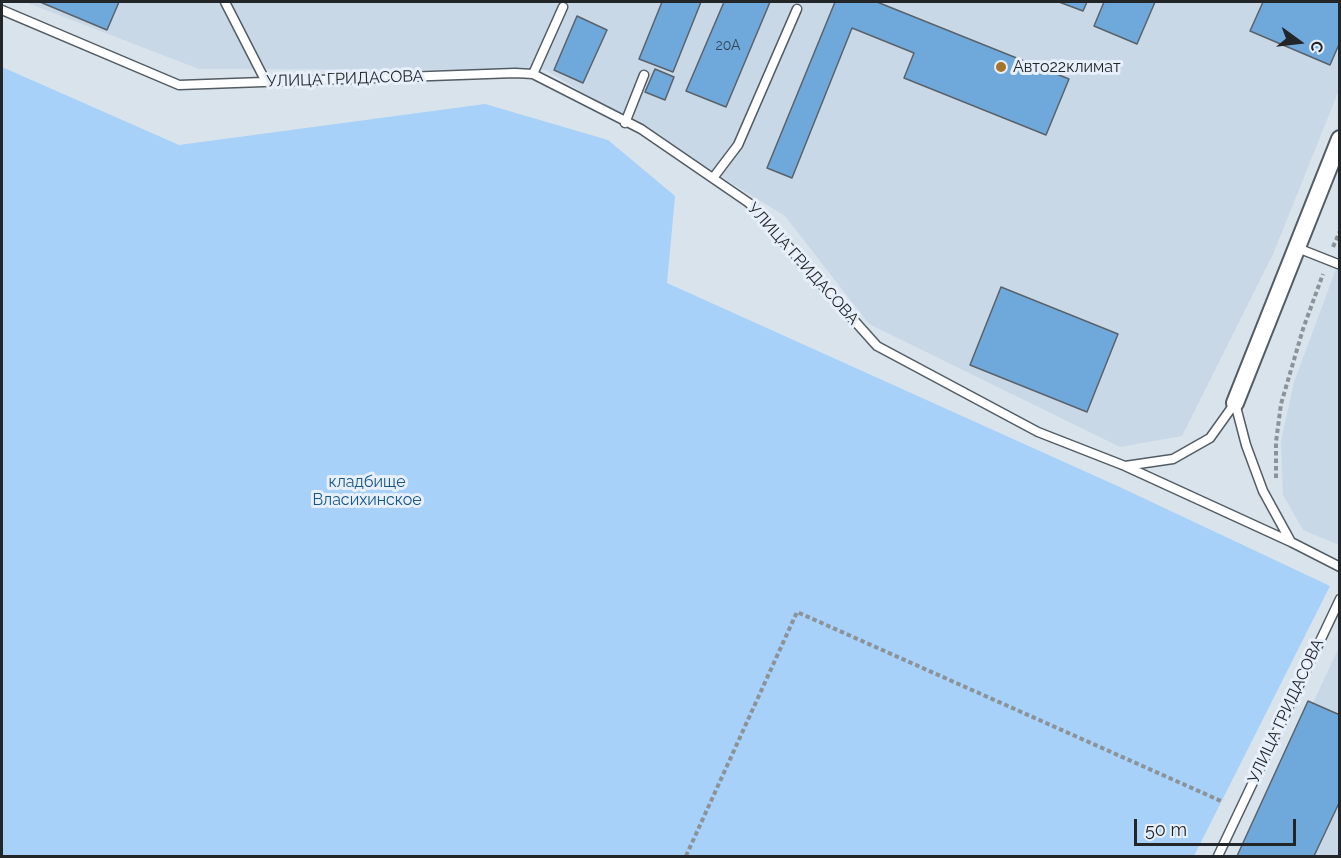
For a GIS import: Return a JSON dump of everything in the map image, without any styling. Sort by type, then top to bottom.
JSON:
[{"type":"street","name":"УЛИЦА ГРИДАСОВА","points":[[1234,403],[1340,139]]},
{"type":"lane","points":[[225,2],[266,82]]},
{"type":"lane","points":[[533,74],[563,7]]},
{"type":"lane","points":[[712,178],[738,145],[797,9]]},
{"type":"lane","name":"УЛИЦА ГРИДАСОВА","points":[[2,10],[179,85],[533,74],[577,95],[625,123],[641,129],[749,203],[877,346],[1038,432],[1125,466],[1173,459],[1210,438],[1234,403]]},
{"type":"lane","points":[[625,123],[644,75]]},
{"type":"lane","points":[[1295,247],[1338,264]]},
{"type":"lane","points":[[1234,403],[1263,491],[1291,542]]},
{"type":"lane","points":[[1125,466],[1340,567]]},
{"type":"lane","name":"УЛИЦА ГРИДАСОВА","points":[[1218,856],[1340,599]]},
{"type":"path","points":[[1276,482],[1276,442],[1281,404],[1303,329],[1340,231]]},
{"type":"path","points":[[686,856],[796,612],[1221,801]]},
{"type":"shaded area","points":[[25,2],[1339,2],[1339,90],[1274,252],[1182,436],[1120,447],[869,324],[785,216],[546,70],[199,69]]},
{"type":"shaded area","points":[[1339,261],[1339,545],[1303,530],[1283,495],[1281,441],[1294,382]]},
{"type":"shaded area","points":[[1339,647],[1339,856],[1242,856]]},
{"type":"green space","name":"кладбище Власихинское","points":[[2,67],[179,145],[485,104],[608,140],[675,196],[667,283],[1124,489],[1330,586],[1194,856],[2,856]]},
{"type":"building","points":[[40,2],[119,2],[107,30]]},
{"type":"building","points":[[662,2],[701,2],[673,72],[639,59]]},
{"type":"building","points":[[724,2],[770,2],[726,107],[686,91]]},
{"type":"building","points":[[835,2],[877,2],[1069,79],[1046,135],[904,78],[914,53],[852,28],[792,178],[767,168]]},
{"type":"building","points":[[1059,2],[1087,2],[1083,11]]},
{"type":"building","points":[[1104,2],[1155,2],[1137,44],[1094,26]]},
{"type":"building","points":[[1263,2],[1340,2],[1340,42],[1330,65],[1250,31]]},
{"type":"building","points":[[577,16],[607,30],[583,83],[554,70]]},
{"type":"building","points":[[655,69],[674,77],[665,100],[645,92]]},
{"type":"building","points":[[1001,287],[1118,334],[1087,412],[970,365]]},
{"type":"building","points":[[1308,701],[1340,715],[1340,801],[1314,856],[1237,856]]},
{"type":"place","name":"Авто22климат","points":[[1001,67]]}]
